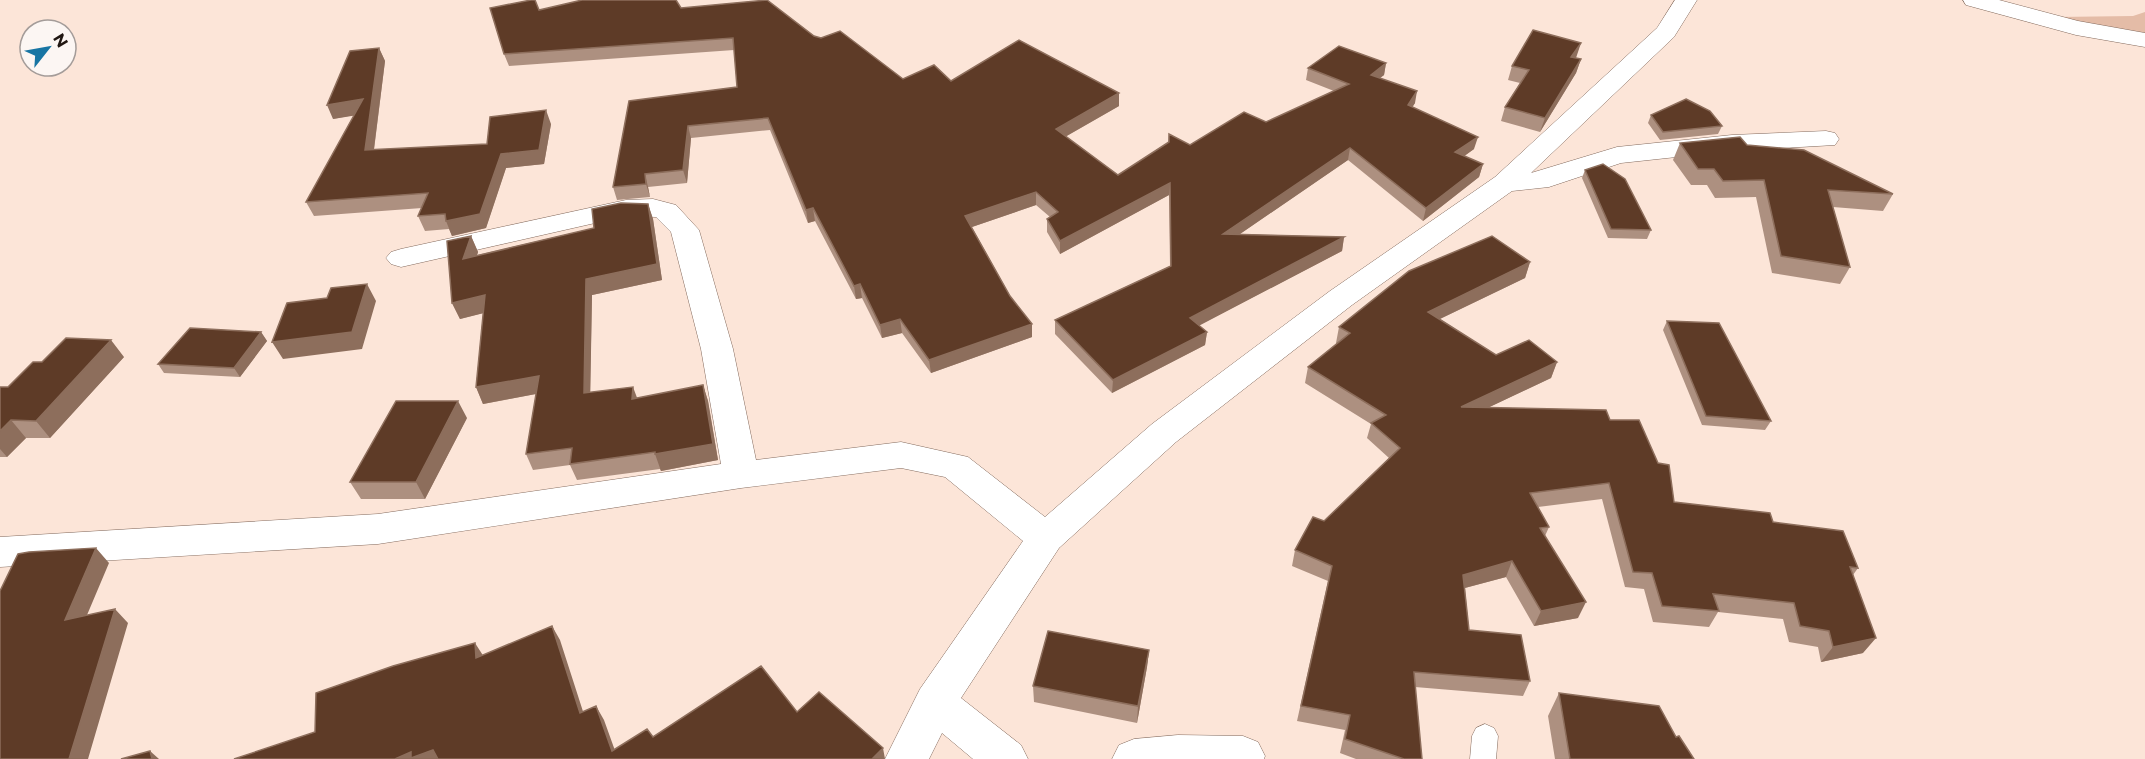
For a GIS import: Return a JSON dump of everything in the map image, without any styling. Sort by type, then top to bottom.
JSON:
[{"type":"street","points":[[908,759],[935,702],[1046,538],[1164,433],[1341,298],[1505,183],[1666,32],[1686,0]]},
{"type":"street","points":[[1974,0],[2076,28],[2145,39]]},
{"type":"street","points":[[1505,183],[1539,181],[1617,155],[1732,143],[1826,139]]},
{"type":"street","points":[[401,258],[626,208],[658,207],[673,215],[685,230],[717,349],[741,475]]},
{"type":"street","points":[[0,552],[378,529],[741,475],[901,455],[955,466],[1046,538]]},
{"type":"street","points":[[935,702],[1006,759]]},
{"type":"street","points":[[1134,759],[1178,755],[1247,758]]},
{"type":"shaded area","points":[[2145,12],[2145,35],[2057,17],[2133,16]]},
{"type":"building","points":[[535,0],[539,10],[582,0],[676,0],[681,8],[767,0],[814,36],[821,38],[840,31],[903,79],[934,65],[951,81],[1019,40],[1119,93],[1056,129],[1118,175],[1169,142],[1169,134],[1190,145],[1244,112],[1266,122],[1349,84],[1308,68],[1339,46],[1386,63],[1371,75],[1417,91],[1408,105],[1478,137],[1455,152],[1483,164],[1426,208],[1350,148],[1223,234],[1344,237],[1190,318],[1207,332],[1113,380],[1055,320],[1171,266],[1170,183],[1060,241],[1047,219],[1058,212],[1036,192],[965,216],[1010,296],[1032,324],[929,360],[900,319],[880,325],[860,284],[854,286],[813,208],[806,210],[768,118],[688,126],[683,170],[645,174],[646,184],[613,187],[629,101],[737,87],[733,38],[504,54],[490,8]]},
{"type":"building","points":[[1533,30],[1581,43],[1571,57],[1581,59],[1545,118],[1505,107],[1529,70],[1512,66]]},
{"type":"building","points":[[379,48],[365,150],[487,144],[490,117],[546,110],[539,150],[501,154],[480,214],[446,221],[445,214],[418,216],[428,193],[306,202],[363,99],[327,105],[350,51]]},
{"type":"building","points":[[1686,99],[1710,111],[1722,126],[1663,132],[1651,115]]},
{"type":"building","points":[[1740,137],[1747,145],[1804,150],[1893,194],[1828,190],[1850,267],[1781,256],[1764,180],[1723,181],[1714,169],[1698,169],[1680,143]]},
{"type":"building","points":[[1603,164],[1625,179],[1651,230],[1611,229],[1585,170]]},
{"type":"building","points":[[621,203],[648,204],[657,264],[586,279],[584,393],[633,387],[632,399],[703,385],[713,444],[655,454],[655,452],[570,464],[572,448],[526,454],[539,376],[476,387],[485,295],[452,303],[447,241],[471,236],[463,259],[594,228],[592,209]]},
{"type":"building","points":[[1492,236],[1530,262],[1428,312],[1496,355],[1529,340],[1557,362],[1461,407],[1606,410],[1610,420],[1639,420],[1658,463],[1669,465],[1674,502],[1770,513],[1773,522],[1843,531],[1858,568],[1850,567],[1876,638],[1833,647],[1829,631],[1800,626],[1794,603],[1713,594],[1719,611],[1662,606],[1652,573],[1633,572],[1609,483],[1530,493],[1549,527],[1540,528],[1586,602],[1541,611],[1512,561],[1463,575],[1469,630],[1521,635],[1530,681],[1414,672],[1422,759],[1404,759],[1345,739],[1350,715],[1301,706],[1332,566],[1295,550],[1313,517],[1324,521],[1400,448],[1371,423],[1386,415],[1308,367],[1350,333],[1339,327],[1409,271]]},
{"type":"building","points":[[367,284],[352,332],[272,342],[287,303],[327,298],[331,288]]},
{"type":"building","points":[[1667,321],[1719,323],[1771,421],[1706,416]]},
{"type":"building","points":[[190,328],[261,332],[234,368],[158,364]]},
{"type":"building","points":[[66,338],[111,340],[36,421],[11,420],[0,431],[0,387],[8,387],[33,362],[42,362]]},
{"type":"building","points":[[396,401],[458,401],[416,482],[350,482]]},
{"type":"building","points":[[96,548],[65,620],[115,609],[69,759],[0,759],[0,591],[18,554]]},
{"type":"building","points":[[552,626],[580,713],[596,706],[612,751],[647,729],[653,737],[761,666],[797,712],[819,692],[883,748],[872,759],[438,759],[433,750],[411,758],[411,752],[395,759],[234,759],[315,732],[316,693],[393,666],[475,643],[476,658]]},
{"type":"building","points":[[1048,631],[1149,650],[1138,706],[1033,686]]},
{"type":"building","points":[[1559,693],[1659,706],[1676,737],[1679,736],[1694,759],[1570,759]]},
{"type":"building","points":[[150,751],[152,759],[121,759]]}]
